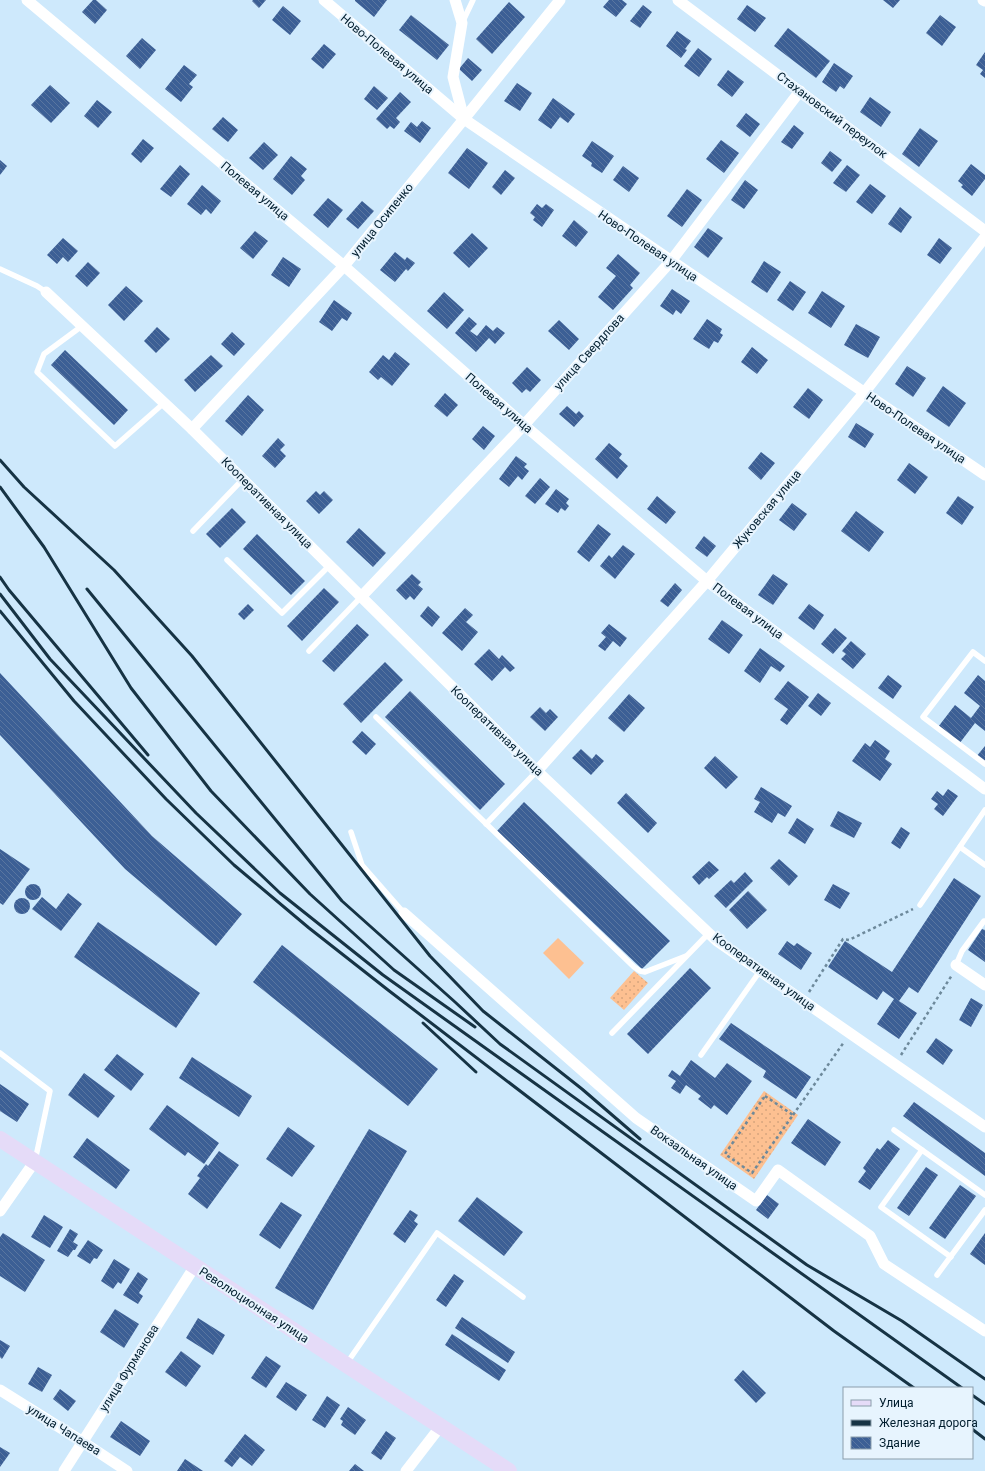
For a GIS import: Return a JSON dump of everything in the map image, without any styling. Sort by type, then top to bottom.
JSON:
[{"type":"main road","name":"Революционная улица","points":[[0,1139],[509,1471]]},
{"type":"street","name":"Полевая улица","points":[[28,0],[344,266],[524,425],[707,581],[985,789]]},
{"type":"street","name":"Ново-Полевая улица","points":[[324,0],[464,119],[985,475]]},
{"type":"street","points":[[455,0],[462,23],[452,77],[464,119]]},
{"type":"street","name":"улица Осипенко","points":[[192,429],[344,266],[560,0]]},
{"type":"street","name":"Стахановский переулок","points":[[678,0],[985,231]]},
{"type":"street","name":"улица Свердлова","points":[[361,597],[524,425],[671,261],[800,91]]},
{"type":"street","name":"Жуковская улица","points":[[537,771],[707,581],[864,393],[985,237]]},
{"type":"street","name":"Кооперативная улица","points":[[46,292],[192,429],[537,771],[708,933],[760,971],[985,1127]]},
{"type":"street","name":"Вокзальная улица","points":[[404,913],[636,1118],[756,1201],[778,1170],[870,1236],[884,1264],[985,1331]]},
{"type":"street","points":[[956,966],[985,985]]},
{"type":"street","points":[[0,1211],[35,1161]]},
{"type":"street","name":"улица Фурманова","points":[[64,1471],[195,1266]]},
{"type":"street","name":"улица Чапаева","points":[[0,1390],[127,1471]]},
{"type":"street","points":[[406,1471],[440,1427]]},
{"type":"lane","points":[[462,23],[473,0]]},
{"type":"lane","points":[[0,269],[37,286],[46,292]]},
{"type":"lane","points":[[82,326],[44,354],[37,372],[115,446],[164,404]]},
{"type":"lane","points":[[192,531],[243,480]]},
{"type":"lane","points":[[227,560],[282,614],[329,566]]},
{"type":"lane","points":[[309,650],[361,597]]},
{"type":"lane","points":[[985,660],[973,652],[923,717],[985,764]]},
{"type":"lane","points":[[376,717],[640,971],[645,972],[686,956]]},
{"type":"lane","points":[[486,824],[537,771]]},
{"type":"lane","points":[[920,905],[985,810]]},
{"type":"lane","points":[[351,832],[362,865],[404,913]]},
{"type":"lane","points":[[960,847],[985,865]]},
{"type":"lane","points":[[956,966],[962,951],[985,921]]},
{"type":"lane","points":[[612,1033],[708,933]]},
{"type":"lane","points":[[701,1055],[760,971]]},
{"type":"lane","points":[[0,1053],[50,1091],[35,1161]]},
{"type":"lane","points":[[894,1130],[985,1195]]},
{"type":"lane","points":[[922,1150],[881,1207],[951,1257]]},
{"type":"lane","points":[[937,1275],[985,1210]]},
{"type":"lane","points":[[345,1365],[437,1233],[523,1297]]},
{"type":"path","points":[[803,1001],[844,939],[849,940],[920,905]]},
{"type":"path","points":[[895,1065],[956,966]]},
{"type":"path","points":[[793,1115],[765,1096],[725,1154],[752,1173],[793,1115],[844,1042]]},
{"type":"shaded area","points":[[558,938],[584,963],[569,979],[543,953]]},
{"type":"shaded area","points":[[634,971],[648,983],[624,1010],[610,998]]},
{"type":"shaded area","points":[[764,1091],[798,1115],[754,1179],[720,1155]]},
{"type":"building","points":[[93,0],[96,0],[107,10],[95,24],[82,12]]},
{"type":"building","points":[[266,0],[259,8],[252,1]]},
{"type":"building","points":[[355,0],[387,0],[374,17]]},
{"type":"building","points":[[609,0],[622,0],[627,4],[616,17],[603,7]]},
{"type":"building","points":[[883,0],[900,0],[893,8]]},
{"type":"building","points":[[509,2],[525,17],[492,54],[476,39]]},
{"type":"building","points":[[643,5],[652,12],[640,28],[630,21]]},
{"type":"building","points":[[747,5],[766,18],[755,32],[737,19]]},
{"type":"building","points":[[283,6],[301,21],[290,35],[272,20]]},
{"type":"building","points":[[411,15],[449,45],[437,60],[399,30]]},
{"type":"building","points":[[940,15],[956,27],[942,46],[926,33]]},
{"type":"building","points":[[788,28],[830,61],[816,78],[774,46]]},
{"type":"building","points":[[677,31],[691,41],[681,58],[666,46]]},
{"type":"building","points":[[142,38],[156,50],[140,69],[126,56]]},
{"type":"building","points":[[324,44],[336,54],[323,69],[311,59]]},
{"type":"building","points":[[698,48],[712,59],[699,77],[684,66]]},
{"type":"building","points":[[985,52],[985,78],[980,74],[983,70],[976,65]]},
{"type":"building","points":[[468,58],[482,70],[472,81],[459,69]]},
{"type":"building","points":[[834,63],[853,76],[844,89],[840,86],[836,92],[822,82]]},
{"type":"building","points":[[184,65],[197,75],[189,84],[193,87],[181,102],[165,89]]},
{"type":"building","points":[[728,70],[744,82],[732,97],[717,85]]},
{"type":"building","points":[[517,83],[532,93],[520,111],[504,101]]},
{"type":"building","points":[[50,85],[70,103],[51,123],[31,105]]},
{"type":"building","points":[[374,86],[388,98],[377,110],[364,99]]},
{"type":"building","points":[[400,92],[411,102],[396,118],[400,122],[394,129],[390,126],[387,129],[376,119]]},
{"type":"building","points":[[870,97],[891,112],[881,127],[860,112]]},
{"type":"building","points":[[553,98],[575,114],[568,123],[560,117],[551,129],[538,120]]},
{"type":"building","points":[[97,100],[112,112],[98,128],[84,116]]},
{"type":"building","points":[[746,113],[760,124],[750,137],[736,126]]},
{"type":"building","points":[[223,117],[238,130],[228,142],[212,129]]},
{"type":"building","points":[[422,121],[431,128],[420,143],[404,131],[411,122],[417,127]]},
{"type":"building","points":[[794,125],[804,133],[792,149],[781,142]]},
{"type":"building","points":[[920,128],[938,141],[919,167],[902,154]]},
{"type":"building","points":[[143,139],[154,148],[141,163],[131,154]]},
{"type":"building","points":[[721,140],[739,153],[724,173],[706,159]]},
{"type":"building","points":[[592,141],[614,156],[602,173],[591,166],[592,163],[582,156]]},
{"type":"building","points":[[264,142],[278,155],[263,170],[249,158]]},
{"type":"building","points":[[467,148],[488,163],[469,189],[448,173]]},
{"type":"building","points":[[830,151],[842,160],[832,172],[821,163]]},
{"type":"building","points":[[291,156],[307,169],[301,176],[305,180],[292,195],[273,179]]},
{"type":"building","points":[[0,160],[7,166],[0,175]]},
{"type":"building","points":[[971,164],[985,175],[985,179],[972,196],[961,187],[963,185],[958,181]]},
{"type":"building","points":[[180,165],[190,174],[171,197],[160,189]]},
{"type":"building","points":[[847,165],[860,175],[846,192],[833,183]]},
{"type":"building","points":[[623,166],[639,178],[629,192],[613,180]]},
{"type":"building","points":[[505,170],[515,178],[501,195],[492,187]]},
{"type":"building","points":[[745,180],[758,190],[744,209],[731,200]]},
{"type":"building","points":[[870,184],[886,196],[872,214],[856,202]]},
{"type":"building","points":[[202,185],[221,201],[211,214],[206,209],[201,215],[187,204]]},
{"type":"building","points":[[687,189],[702,200],[682,227],[667,216]]},
{"type":"building","points":[[328,198],[343,210],[328,228],[313,215]]},
{"type":"building","points":[[362,201],[374,211],[358,229],[346,219]]},
{"type":"building","points":[[537,204],[542,208],[546,204],[554,210],[542,227],[533,220],[535,217],[530,213]]},
{"type":"building","points":[[900,207],[912,217],[901,233],[888,224]]},
{"type":"building","points":[[574,220],[588,232],[576,247],[562,236]]},
{"type":"building","points":[[708,228],[723,238],[708,258],[694,247]]},
{"type":"building","points":[[255,231],[268,241],[253,259],[240,248]]},
{"type":"building","points":[[472,233],[488,248],[469,268],[453,253]]},
{"type":"building","points":[[63,238],[78,251],[68,262],[63,257],[57,264],[47,255]]},
{"type":"building","points":[[939,238],[952,248],[940,264],[927,255]]},
{"type":"building","points":[[395,252],[405,260],[407,257],[415,263],[408,271],[406,269],[395,282],[380,270]]},
{"type":"building","points":[[618,254],[640,273],[630,285],[633,288],[613,310],[598,297],[616,276],[606,268]]},
{"type":"building","points":[[283,257],[301,269],[289,287],[271,275]]},
{"type":"building","points":[[764,261],[781,272],[767,293],[751,282]]},
{"type":"building","points":[[88,262],[100,273],[87,287],[75,276]]},
{"type":"building","points":[[790,281],[806,292],[793,311],[777,300]]},
{"type":"building","points":[[126,286],[143,301],[124,321],[108,305]]},
{"type":"building","points":[[672,289],[690,301],[681,314],[676,310],[673,315],[660,306]]},
{"type":"building","points":[[822,291],[845,306],[831,328],[808,313]]},
{"type":"building","points":[[444,292],[464,310],[447,329],[427,311]]},
{"type":"building","points":[[334,300],[352,313],[347,321],[342,318],[332,331],[319,322]]},
{"type":"building","points":[[469,317],[477,324],[470,331],[477,336],[486,325],[493,331],[497,327],[505,333],[495,344],[489,338],[476,352],[455,333]]},
{"type":"building","points":[[707,319],[722,329],[720,333],[723,335],[718,343],[714,341],[709,349],[693,339]]},
{"type":"building","points":[[559,320],[579,339],[569,350],[548,331]]},
{"type":"building","points":[[856,324],[880,337],[868,358],[844,345]]},
{"type":"building","points":[[157,327],[170,339],[156,353],[144,341]]},
{"type":"building","points":[[232,332],[245,344],[234,356],[221,344]]},
{"type":"building","points":[[752,347],[768,360],[757,374],[741,362]]},
{"type":"building","points":[[65,350],[128,410],[114,425],[51,365]]},
{"type":"building","points":[[395,352],[410,364],[392,386],[381,377],[378,380],[369,372],[383,355],[389,360]]},
{"type":"building","points":[[211,355],[223,366],[195,392],[184,380]]},
{"type":"building","points":[[907,366],[926,378],[913,397],[895,384]]},
{"type":"building","points":[[527,367],[541,380],[530,392],[526,389],[522,393],[512,383]]},
{"type":"building","points":[[943,386],[966,403],[949,427],[926,411]]},
{"type":"building","points":[[808,388],[823,400],[809,419],[793,407]]},
{"type":"building","points":[[445,393],[458,405],[447,417],[434,406]]},
{"type":"building","points":[[248,395],[264,410],[242,436],[225,421]]},
{"type":"building","points":[[567,406],[576,414],[579,411],[584,416],[574,427],[559,414]]},
{"type":"building","points":[[856,423],[874,434],[865,448],[848,437]]},
{"type":"building","points":[[483,426],[495,436],[484,450],[472,439]]},
{"type":"building","points":[[278,438],[285,445],[280,450],[286,456],[275,468],[262,456]]},
{"type":"building","points":[[609,443],[622,454],[619,458],[628,466],[617,479],[595,459]]},
{"type":"building","points":[[761,452],[775,463],[761,480],[748,468]]},
{"type":"building","points":[[516,456],[527,464],[524,467],[529,471],[522,480],[518,476],[509,487],[499,479]]},
{"type":"building","points":[[909,463],[928,477],[915,494],[897,480]]},
{"type":"building","points":[[540,478],[550,487],[535,504],[525,496]]},
{"type":"building","points":[[556,489],[569,499],[566,503],[569,506],[565,511],[561,508],[558,513],[545,504]]},
{"type":"building","points":[[316,491],[320,495],[324,491],[333,500],[319,514],[306,501]]},
{"type":"building","points":[[657,496],[676,512],[666,524],[647,509]]},
{"type":"building","points":[[958,496],[974,507],[962,525],[946,513]]},
{"type":"building","points":[[792,503],[807,514],[794,531],[779,520]]},
{"type":"building","points":[[232,508],[246,522],[220,548],[206,534]]},
{"type":"building","points":[[856,511],[884,532],[869,552],[841,531]]},
{"type":"building","points":[[598,524],[611,534],[589,562],[577,552]]},
{"type":"building","points":[[359,528],[386,553],[373,567],[346,542]]},
{"type":"building","points":[[257,534],[305,581],[291,595],[243,549]]},
{"type":"building","points":[[704,536],[716,546],[707,557],[695,548]]},
{"type":"building","points":[[623,545],[635,554],[615,579],[600,566],[609,555],[612,558]]},
{"type":"building","points":[[412,574],[421,582],[418,585],[423,589],[414,600],[410,596],[406,600],[396,590]]},
{"type":"building","points":[[773,574],[788,584],[773,605],[758,595]]},
{"type":"building","points":[[675,583],[682,590],[668,607],[660,601]]},
{"type":"building","points":[[324,588],[339,602],[302,641],[287,626]]},
{"type":"building","points":[[248,604],[254,610],[244,620],[238,614]]},
{"type":"building","points":[[809,604],[824,615],[814,630],[798,618]]},
{"type":"building","points":[[428,606],[440,617],[432,627],[420,616]]},
{"type":"building","points":[[465,608],[473,615],[466,622],[478,632],[462,651],[442,633]]},
{"type":"building","points":[[722,620],[743,635],[729,654],[708,639]]},
{"type":"building","points":[[357,624],[369,635],[334,672],[322,661]]},
{"type":"building","points":[[609,624],[627,638],[620,647],[613,641],[605,651],[598,646],[606,637],[601,633]]},
{"type":"building","points":[[835,628],[847,638],[833,654],[821,644]]},
{"type":"building","points":[[851,641],[866,654],[853,669],[841,659],[846,654],[842,651]]},
{"type":"building","points":[[760,648],[785,666],[780,672],[771,666],[760,683],[744,671]]},
{"type":"building","points":[[489,649],[499,659],[502,655],[515,668],[510,672],[505,667],[492,681],[474,664]]},
{"type":"building","points":[[385,662],[403,680],[361,723],[343,704]]},
{"type":"building","points":[[0,673],[152,836],[242,914],[216,946],[125,869],[0,735]]},
{"type":"building","points":[[888,675],[902,686],[893,699],[878,688]]},
{"type":"building","points":[[978,675],[985,681],[985,731],[975,723],[959,744],[938,727],[955,705],[971,718],[980,706],[964,693]]},
{"type":"building","points":[[788,681],[809,697],[787,725],[780,720],[788,709],[774,699]]},
{"type":"building","points":[[410,691],[505,784],[480,810],[385,717]]},
{"type":"building","points":[[818,693],[831,703],[821,716],[808,706]]},
{"type":"building","points":[[629,694],[645,708],[624,732],[608,718]]},
{"type":"building","points":[[540,707],[546,713],[550,709],[558,717],[545,731],[530,717]]},
{"type":"building","points":[[362,731],[376,744],[366,755],[352,742]]},
{"type":"building","points":[[875,740],[890,751],[885,759],[892,764],[880,781],[852,761],[865,743],[870,747]]},
{"type":"building","points":[[985,746],[985,764],[976,757]]},
{"type":"building","points":[[581,749],[592,759],[596,754],[604,761],[591,775],[572,758]]},
{"type":"building","points":[[715,756],[738,777],[726,789],[704,768]]},
{"type":"building","points":[[761,787],[792,806],[785,817],[778,813],[772,823],[754,812],[760,802],[754,799]]},
{"type":"building","points":[[948,789],[958,796],[943,816],[934,809],[938,804],[931,799],[937,791],[943,796]]},
{"type":"building","points":[[626,793],[657,823],[648,833],[617,803]]},
{"type":"building","points":[[524,802],[670,941],[642,969],[497,831]]},
{"type":"building","points":[[838,811],[862,823],[854,838],[830,826]]},
{"type":"building","points":[[797,818],[814,829],[805,844],[788,833]]},
{"type":"building","points":[[901,827],[910,833],[900,849],[891,843]]},
{"type":"building","points":[[0,849],[30,869],[3,905],[0,903]]},
{"type":"building","points":[[779,859],[798,876],[789,886],[770,868]]},
{"type":"building","points":[[709,861],[719,870],[709,879],[707,877],[699,885],[692,877]]},
{"type":"building","points":[[745,872],[753,881],[726,908],[714,896],[731,880],[734,883]]},
{"type":"building","points":[[954,878],[981,896],[918,993],[909,987],[899,1001],[917,1013],[899,1039],[877,1024],[894,999],[883,991],[877,1000],[828,967],[845,941],[892,972]]},
{"type":"building","points":[[33,884],[39,886],[41,892],[39,898],[33,900],[27,898],[25,892],[27,886]]},
{"type":"building","points":[[833,884],[850,893],[840,909],[824,900]]},
{"type":"building","points":[[748,891],[767,910],[747,929],[729,910]]},
{"type":"building","points":[[68,893],[82,904],[61,931],[32,909],[42,897],[56,909]]},
{"type":"building","points":[[22,898],[29,903],[30,906],[25,913],[22,914],[15,909],[14,906],[19,899]]},
{"type":"building","points":[[98,922],[200,993],[176,1028],[74,957]]},
{"type":"building","points":[[982,929],[985,930],[985,962],[968,950]]},
{"type":"building","points":[[787,941],[794,946],[797,943],[812,953],[801,970],[778,954]]},
{"type":"building","points":[[282,945],[438,1069],[408,1106],[253,982]]},
{"type":"building","points":[[690,968],[711,988],[648,1054],[627,1034]]},
{"type":"building","points":[[971,998],[983,1005],[971,1027],[959,1020]]},
{"type":"building","points":[[731,1023],[811,1077],[796,1099],[763,1077],[766,1071],[719,1039]]},
{"type":"building","points":[[936,1038],[953,1050],[943,1065],[926,1052]]},
{"type":"building","points":[[117,1054],[144,1074],[131,1091],[104,1070]]},
{"type":"building","points":[[192,1057],[252,1096],[239,1117],[179,1078]]},
{"type":"building","points":[[691,1060],[715,1078],[727,1063],[752,1081],[727,1115],[714,1105],[711,1109],[698,1099],[701,1096],[686,1085],[680,1094],[671,1088],[676,1081],[668,1076],[672,1070],[680,1076]]},
{"type":"building","points":[[84,1073],[115,1096],[98,1118],[68,1095]]},
{"type":"building","points":[[0,1084],[29,1104],[17,1122],[0,1111]]},
{"type":"building","points":[[914,1102],[985,1153],[985,1176],[903,1116]]},
{"type":"building","points":[[167,1105],[219,1143],[204,1164],[188,1152],[185,1156],[149,1129]]},
{"type":"building","points":[[808,1119],[841,1142],[825,1166],[791,1143]]},
{"type":"building","points":[[288,1127],[315,1146],[292,1177],[266,1159]]},
{"type":"building","points":[[369,1129],[407,1151],[313,1310],[275,1288]]},
{"type":"building","points":[[87,1138],[130,1170],[116,1189],[73,1157]]},
{"type":"building","points":[[888,1140],[900,1149],[870,1190],[858,1182],[866,1171],[863,1168],[877,1148],[880,1150]]},
{"type":"building","points":[[219,1151],[239,1165],[207,1209],[188,1194],[200,1178],[197,1176],[206,1164],[208,1166]]},
{"type":"building","points":[[926,1167],[938,1175],[909,1216],[897,1208]]},
{"type":"building","points":[[960,1185],[976,1196],[945,1239],[929,1228]]},
{"type":"building","points":[[767,1195],[779,1204],[768,1219],[756,1210]]},
{"type":"building","points":[[477,1197],[523,1232],[504,1256],[458,1221]]},
{"type":"building","points":[[281,1202],[302,1215],[280,1249],[259,1235]]},
{"type":"building","points":[[410,1210],[418,1215],[414,1221],[418,1224],[405,1243],[393,1234]]},
{"type":"building","points":[[44,1215],[63,1227],[50,1248],[31,1237]]},
{"type":"building","points":[[70,1229],[78,1234],[73,1242],[78,1245],[68,1257],[57,1251]]},
{"type":"building","points":[[3,1233],[45,1260],[25,1292],[0,1276],[0,1237]]},
{"type":"building","points":[[985,1233],[985,1265],[970,1254]]},
{"type":"building","points":[[88,1240],[103,1250],[97,1259],[94,1258],[90,1264],[77,1256]]},
{"type":"building","points":[[114,1259],[130,1269],[121,1284],[118,1282],[113,1289],[101,1281]]},
{"type":"building","points":[[138,1272],[148,1279],[139,1293],[143,1296],[138,1304],[123,1295]]},
{"type":"building","points":[[454,1274],[464,1281],[446,1307],[436,1300]]},
{"type":"building","points":[[115,1309],[139,1324],[124,1348],[100,1332]]},
{"type":"building","points":[[462,1317],[515,1352],[508,1363],[455,1328]]},
{"type":"building","points":[[198,1318],[225,1335],[213,1355],[186,1338]]},
{"type":"building","points":[[452,1334],[506,1370],[499,1381],[445,1345]]},
{"type":"building","points":[[0,1340],[10,1346],[2,1359],[0,1357]]},
{"type":"building","points":[[181,1351],[201,1366],[186,1387],[165,1372]]},
{"type":"building","points":[[266,1356],[281,1366],[266,1388],[251,1378]]},
{"type":"building","points":[[38,1367],[52,1375],[42,1392],[28,1384]]},
{"type":"building","points":[[743,1370],[766,1393],[756,1403],[734,1380]]},
{"type":"building","points":[[286,1382],[307,1395],[296,1411],[276,1397]]},
{"type":"building","points":[[60,1389],[76,1401],[68,1411],[53,1399]]},
{"type":"building","points":[[327,1396],[340,1405],[325,1428],[312,1420]]},
{"type":"building","points":[[348,1407],[366,1420],[355,1435],[341,1425],[343,1421],[340,1419]]},
{"type":"building","points":[[121,1421],[150,1441],[140,1456],[110,1437]]},
{"type":"building","points":[[386,1431],[396,1438],[381,1460],[371,1453]]},
{"type":"building","points":[[245,1434],[265,1450],[252,1466],[240,1457],[232,1467],[224,1461]]},
{"type":"building","points":[[0,1447],[10,1453],[0,1467]]},
{"type":"building","points":[[185,1459],[203,1471],[177,1471]]},
{"type":"building","points":[[355,1464],[364,1471],[349,1471]]},
{"type":"railway","points":[[0,460],[24,487],[114,570],[192,656],[430,956],[483,1011],[582,1089],[640,1139]]},
{"type":"railway","points":[[0,487],[44,547],[131,688],[211,791],[310,894],[394,970],[475,1027]]},
{"type":"railway","points":[[0,577],[9,590],[148,755]]},
{"type":"railway","points":[[87,589],[342,901],[500,1044],[807,1265],[902,1321],[985,1379]]},
{"type":"railway","points":[[0,594],[50,659],[196,813],[280,893],[383,975],[961,1387]]},
{"type":"railway","points":[[0,611],[74,701],[166,799],[234,865],[309,928],[388,990],[834,1331],[913,1387]]},
{"type":"railway","points":[[423,1023],[476,1072]]},
{"type":"railway","points":[[973,1396],[985,1404]]},
{"type":"railway","points":[[973,1430],[985,1439]]}]
